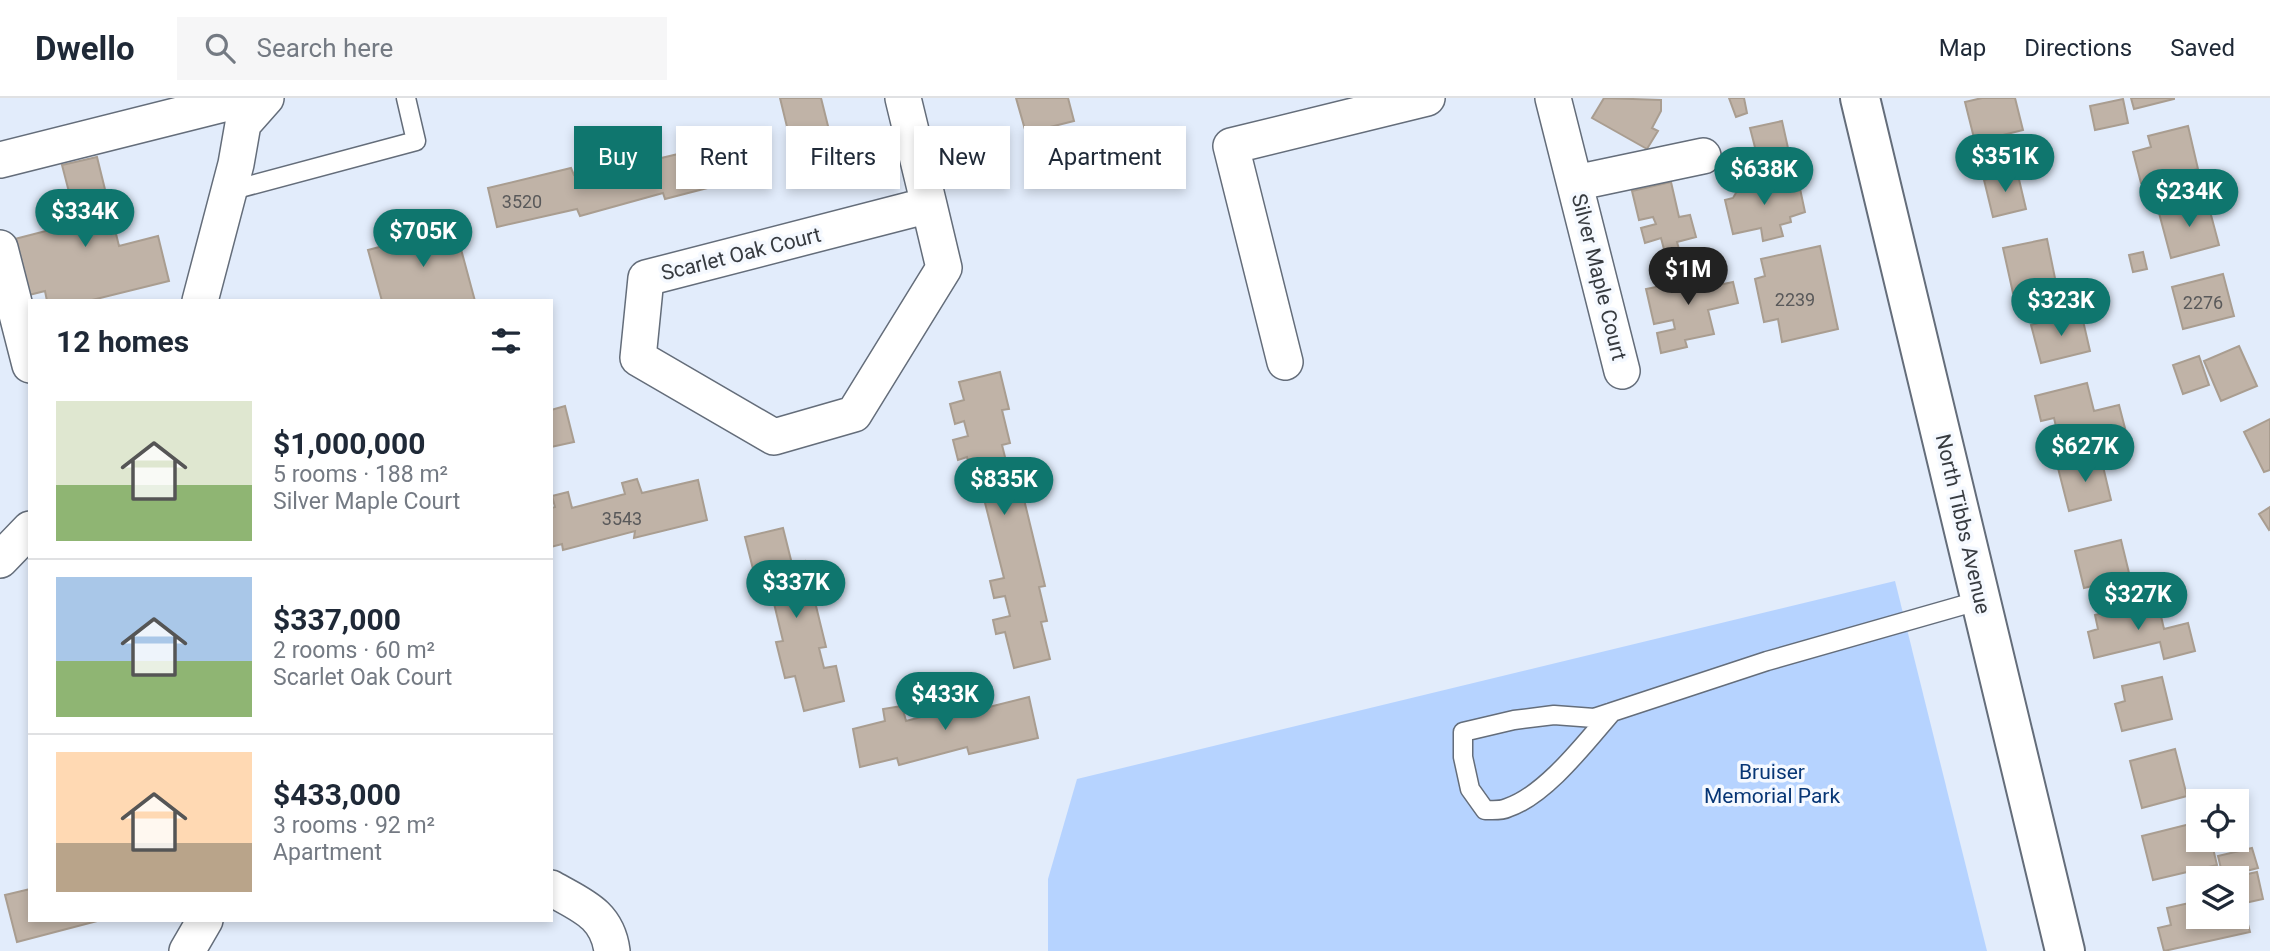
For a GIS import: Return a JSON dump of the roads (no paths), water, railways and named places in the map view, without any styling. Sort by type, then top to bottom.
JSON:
[{"type":"street","points":[[0,160],[247,98]]},
{"type":"street","points":[[201,299],[229,191],[243,124],[266,98]]},
{"type":"street","name":"Scarlet Oak Court","points":[[903,98],[929,205],[944,268],[854,414],[774,438],[638,358],[646,278],[929,205]]},
{"type":"street","name":"Silver Maple Court","points":[[1553,98],[1622,371]]},
{"type":"street","name":"North Tibbs Avenue","points":[[1860,98],[2065,951]]},
{"type":"street","points":[[1286,362],[1231,146],[1412,100]]},
{"type":"street","name":"Silver Maple Court","points":[[1575,183],[1703,156]]},
{"type":"street","points":[[0,248],[28,357]]},
{"type":"street","points":[[0,560],[28,531]]},
{"type":"street","points":[[553,889],[594,913],[608,933],[612,951]]},
{"type":"street","points":[[187,951],[204,922]]},
{"type":"lane","points":[[229,191],[416,141],[406,98]]},
{"type":"lane","points":[[1612,712],[1586,745],[1525,801],[1504,810],[1485,810],[1470,789],[1463,757],[1463,732],[1514,719],[1554,715],[1594,718],[1612,712],[1767,662],[1981,600]]},
{"type":"park label","name":"Bruiser Memorial Park","points":[[1772,784]]}]
